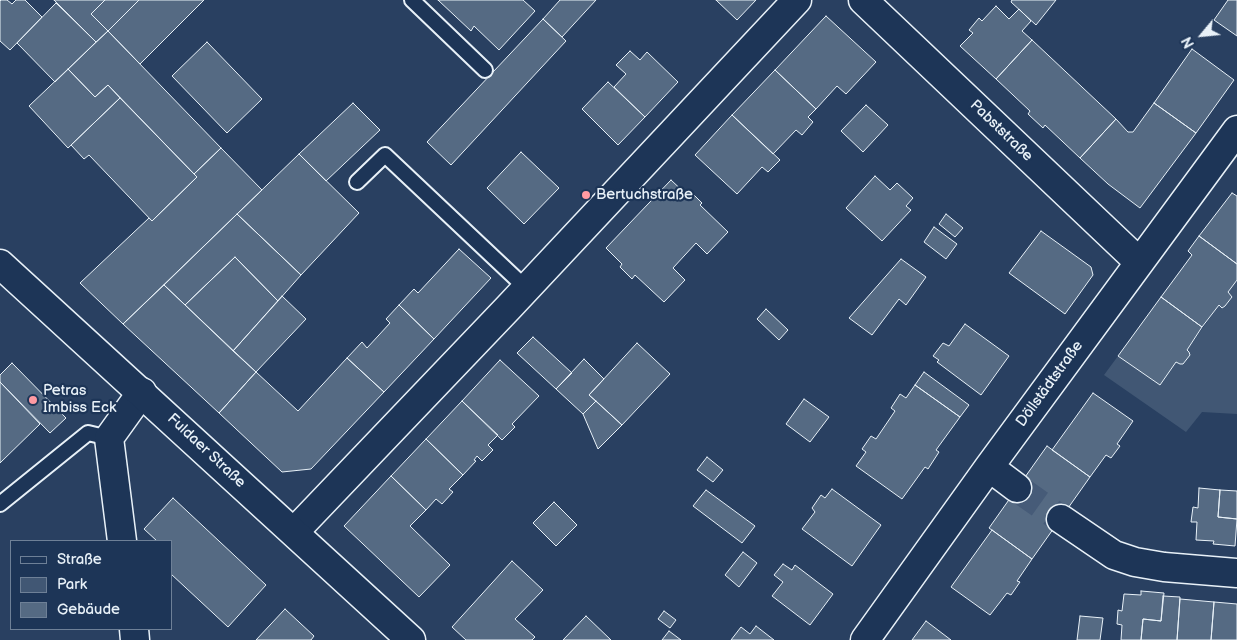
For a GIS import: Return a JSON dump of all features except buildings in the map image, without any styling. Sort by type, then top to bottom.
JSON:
[{"type":"street","points":[[294,532],[797,0]]},
{"type":"street","name":"Pabststraße","points":[[863,0],[1139,262]]},
{"type":"street","name":"Döllstädtstraße","points":[[866,640],[989,467],[1139,262],[1233,145]]},
{"type":"street","name":"Fuldaer Straße","points":[[0,264],[412,640]]},
{"type":"street","points":[[122,540],[109,438],[142,392]]},
{"type":"street","points":[[989,467],[1018,488]]},
{"type":"street","points":[[1061,519],[1114,555],[1136,562],[1164,567],[1237,572]]},
{"type":"lane","points":[[412,0],[485,70]]},
{"type":"lane","points":[[357,182],[384,155],[526,288]]},
{"type":"lane","points":[[0,504],[88,433],[109,438]]},
{"type":"green space","points":[[1237,280],[1237,414],[1202,412],[1186,432],[1104,375],[1118,356],[1160,385],[1176,362],[1183,363],[1190,355],[1187,350],[1219,305],[1222,308],[1232,298],[1228,292]]},
{"type":"tunnel","points":[[1017,488],[1061,519]]},
{"type":"place","name":"Bertuchstraße","points":[[586,195]]},
{"type":"place","name":"Petras Imbiss Eck","points":[[33,400]]}]
